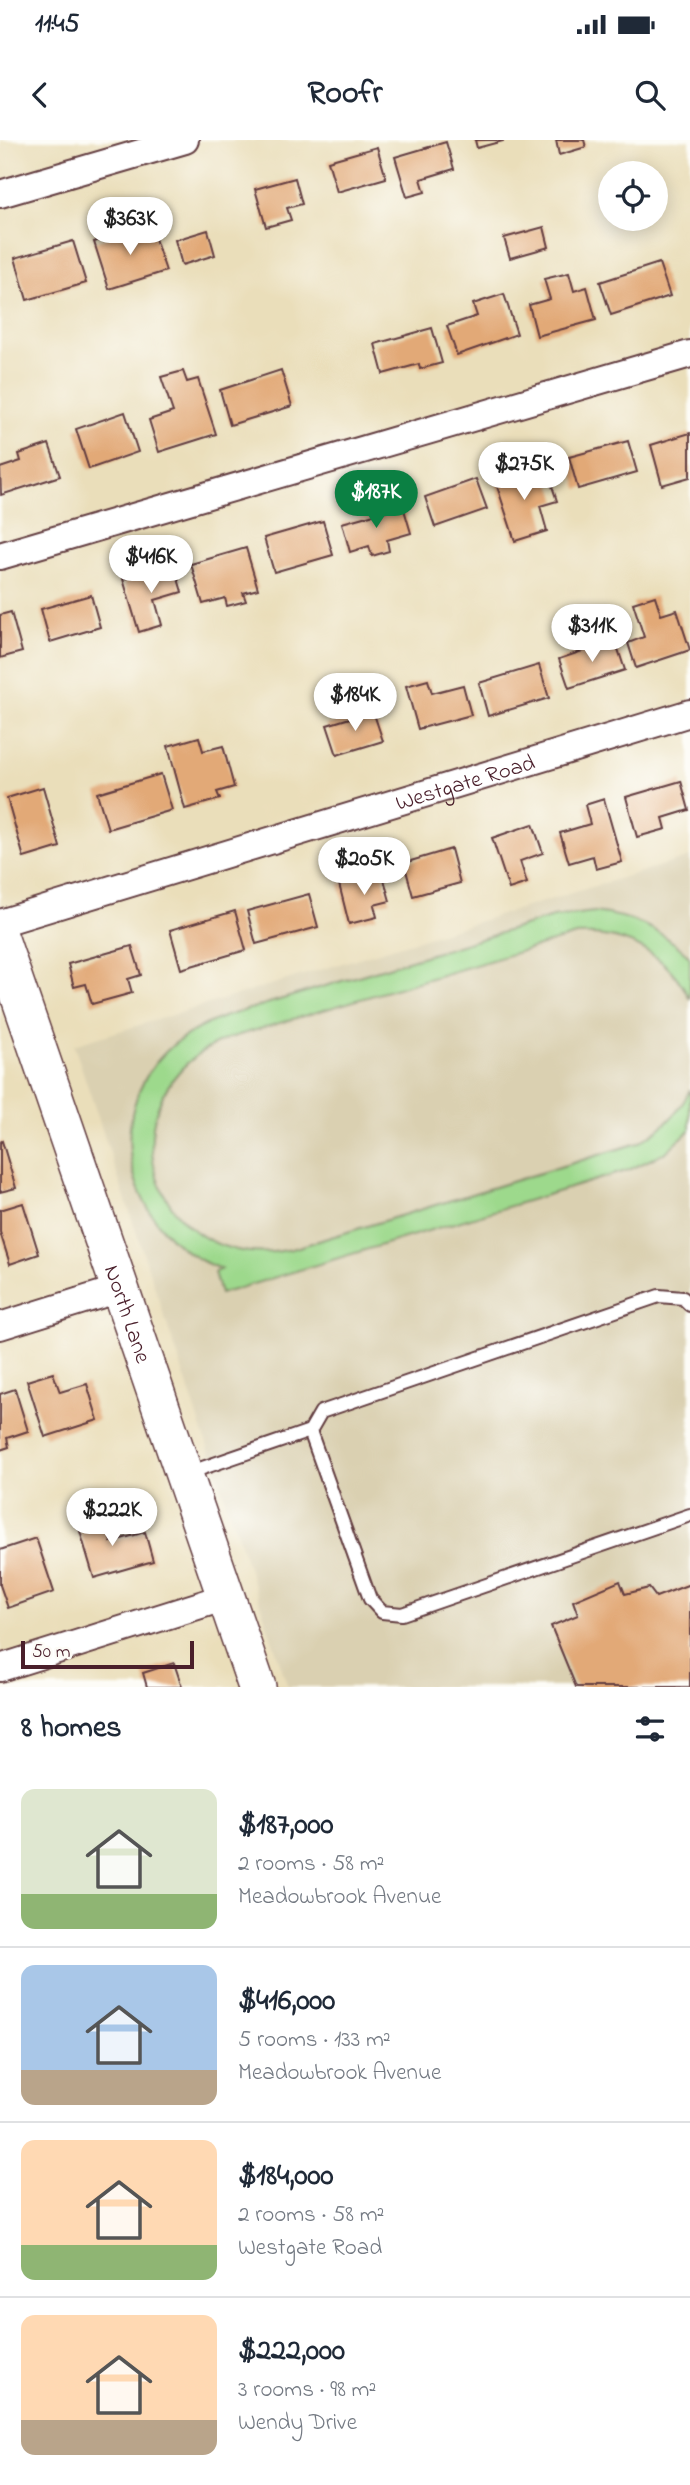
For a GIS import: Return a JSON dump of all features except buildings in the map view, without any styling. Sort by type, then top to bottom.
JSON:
[{"type":"street","points":[[0,194],[185,140]]},
{"type":"street","points":[[0,556],[690,354]]},
{"type":"street","name":"Westgate Road","points":[[0,923],[690,713]]},
{"type":"street","name":"North Lane","points":[[0,939],[257,1687]]},
{"type":"street","points":[[0,1326],[122,1288]]},
{"type":"street","points":[[0,1668],[226,1597]]},
{"type":"lane","points":[[185,1475],[310,1431],[321,1412],[659,1296],[682,1298],[690,1305]]},
{"type":"lane","points":[[310,1431],[370,1599],[382,1612],[402,1614],[690,1515]]},
{"type":"shaded area","points":[[690,857],[690,1687],[288,1687],[74,1045]]},
{"type":"green space","points":[[594,912],[632,920],[654,930],[686,953],[690,958],[690,999],[670,970],[643,949],[611,937],[576,935],[229,1038],[187,1064],[162,1098],[152,1137],[157,1175],[174,1210],[204,1237],[243,1251],[292,1249],[638,1143],[668,1120],[681,1106],[690,1089],[690,1130],[666,1152],[629,1170],[220,1294],[214,1272],[221,1269],[189,1253],[164,1230],[145,1202],[133,1171],[129,1138],[134,1105],[148,1074],[178,1041],[223,1017],[553,917]]}]
